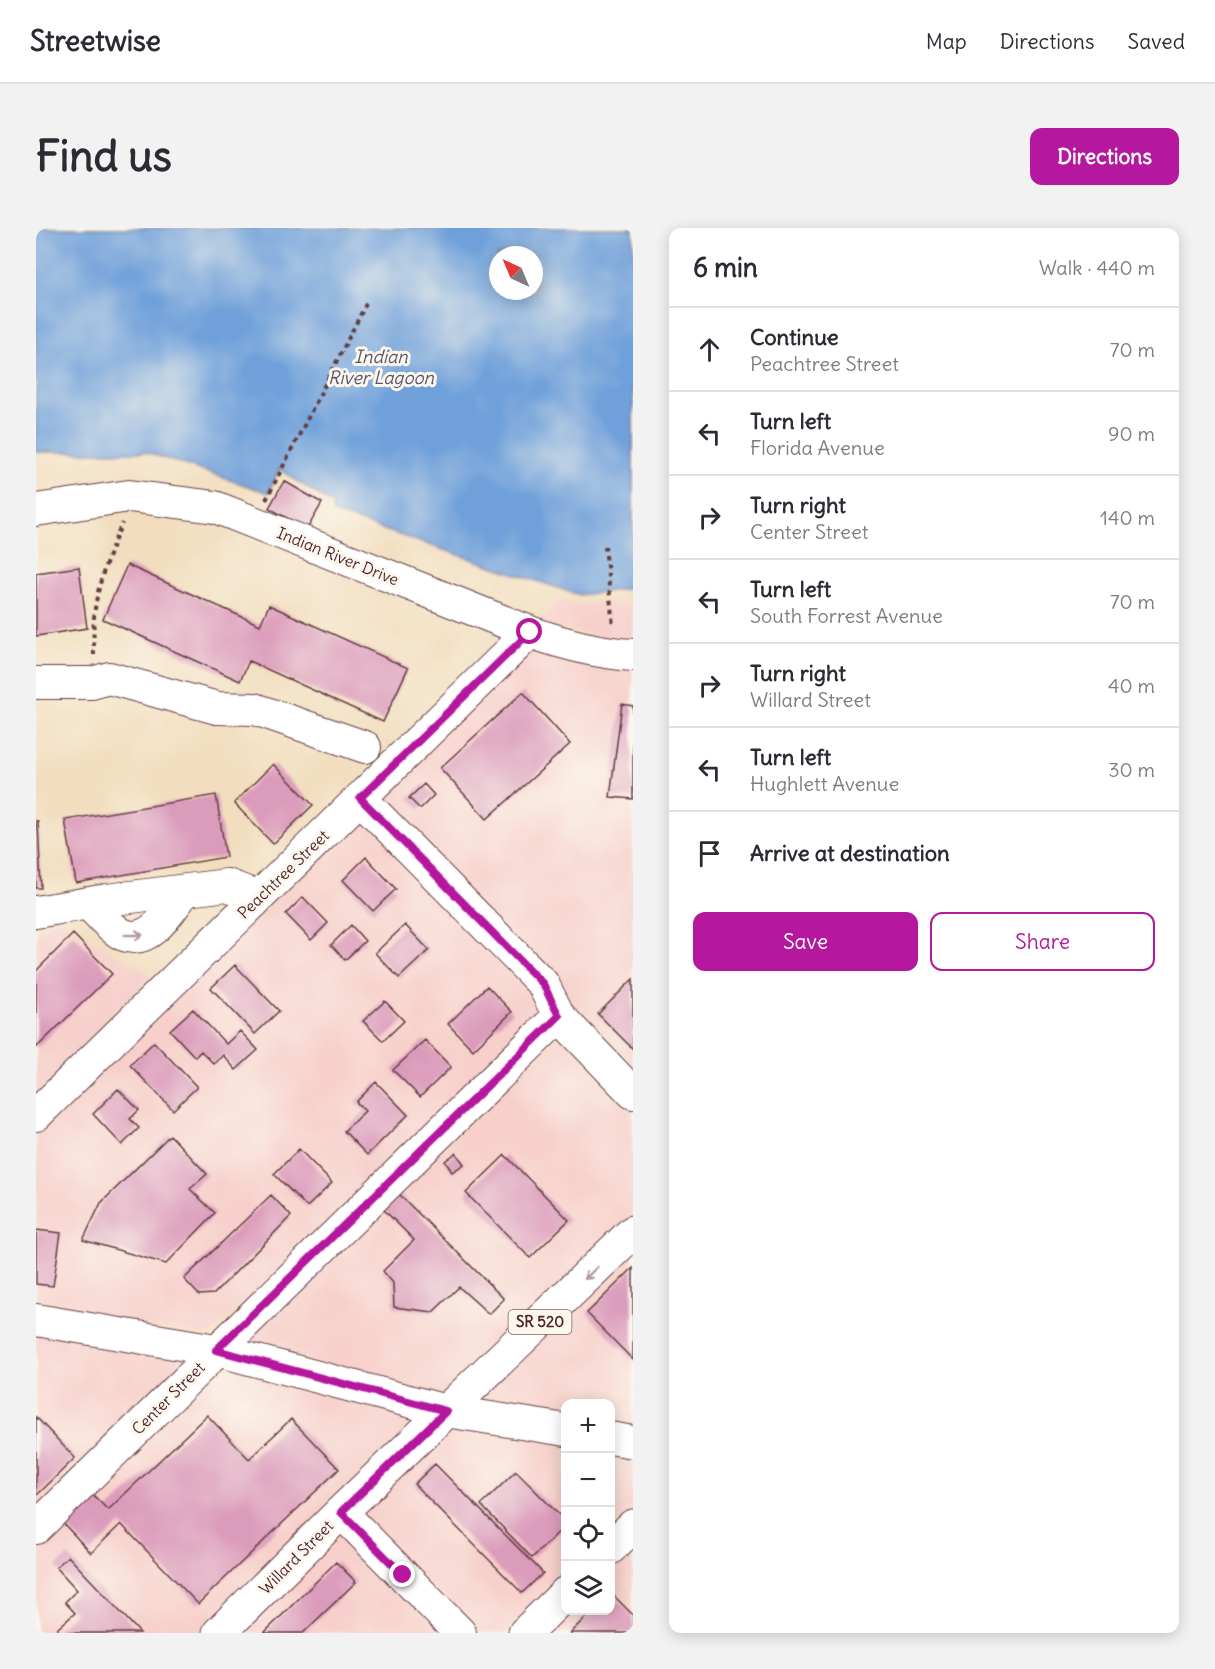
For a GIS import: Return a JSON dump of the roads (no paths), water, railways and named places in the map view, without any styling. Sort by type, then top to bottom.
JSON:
[{"type":"main road","name":"Willard Street","points":[[219,1633],[341,1512],[633,1232]]},
{"type":"main road","points":[[615,1543],[633,1526]]},
{"type":"main road","points":[[525,1633],[561,1598]]},
{"type":"street","name":"Indian River Drive","points":[[36,510],[129,496],[215,507],[530,632],[567,645],[624,654]]},
{"type":"street","name":"Peachtree Street","points":[[36,1115],[530,632]]},
{"type":"street","points":[[36,684],[92,682],[109,678],[217,708],[255,709],[364,747]]},
{"type":"street","points":[[360,798],[543,984],[559,1016],[633,1093]]},
{"type":"street","points":[[36,912],[88,903],[123,935],[137,938],[148,934],[185,891],[228,885],[244,892],[254,902]]},
{"type":"street","name":"Center Street","points":[[36,1528],[559,1016]]},
{"type":"street","points":[[36,1320],[216,1350],[446,1411],[561,1429]]},
{"type":"street","points":[[615,1439],[633,1442]]},
{"type":"street","points":[[341,1512],[460,1633]]},
{"type":"water","name":"Indian River Lagoon","points":[[36,228],[633,228],[633,588],[579,595],[333,513],[332,504],[279,469],[269,493],[146,452],[36,452]]}]
